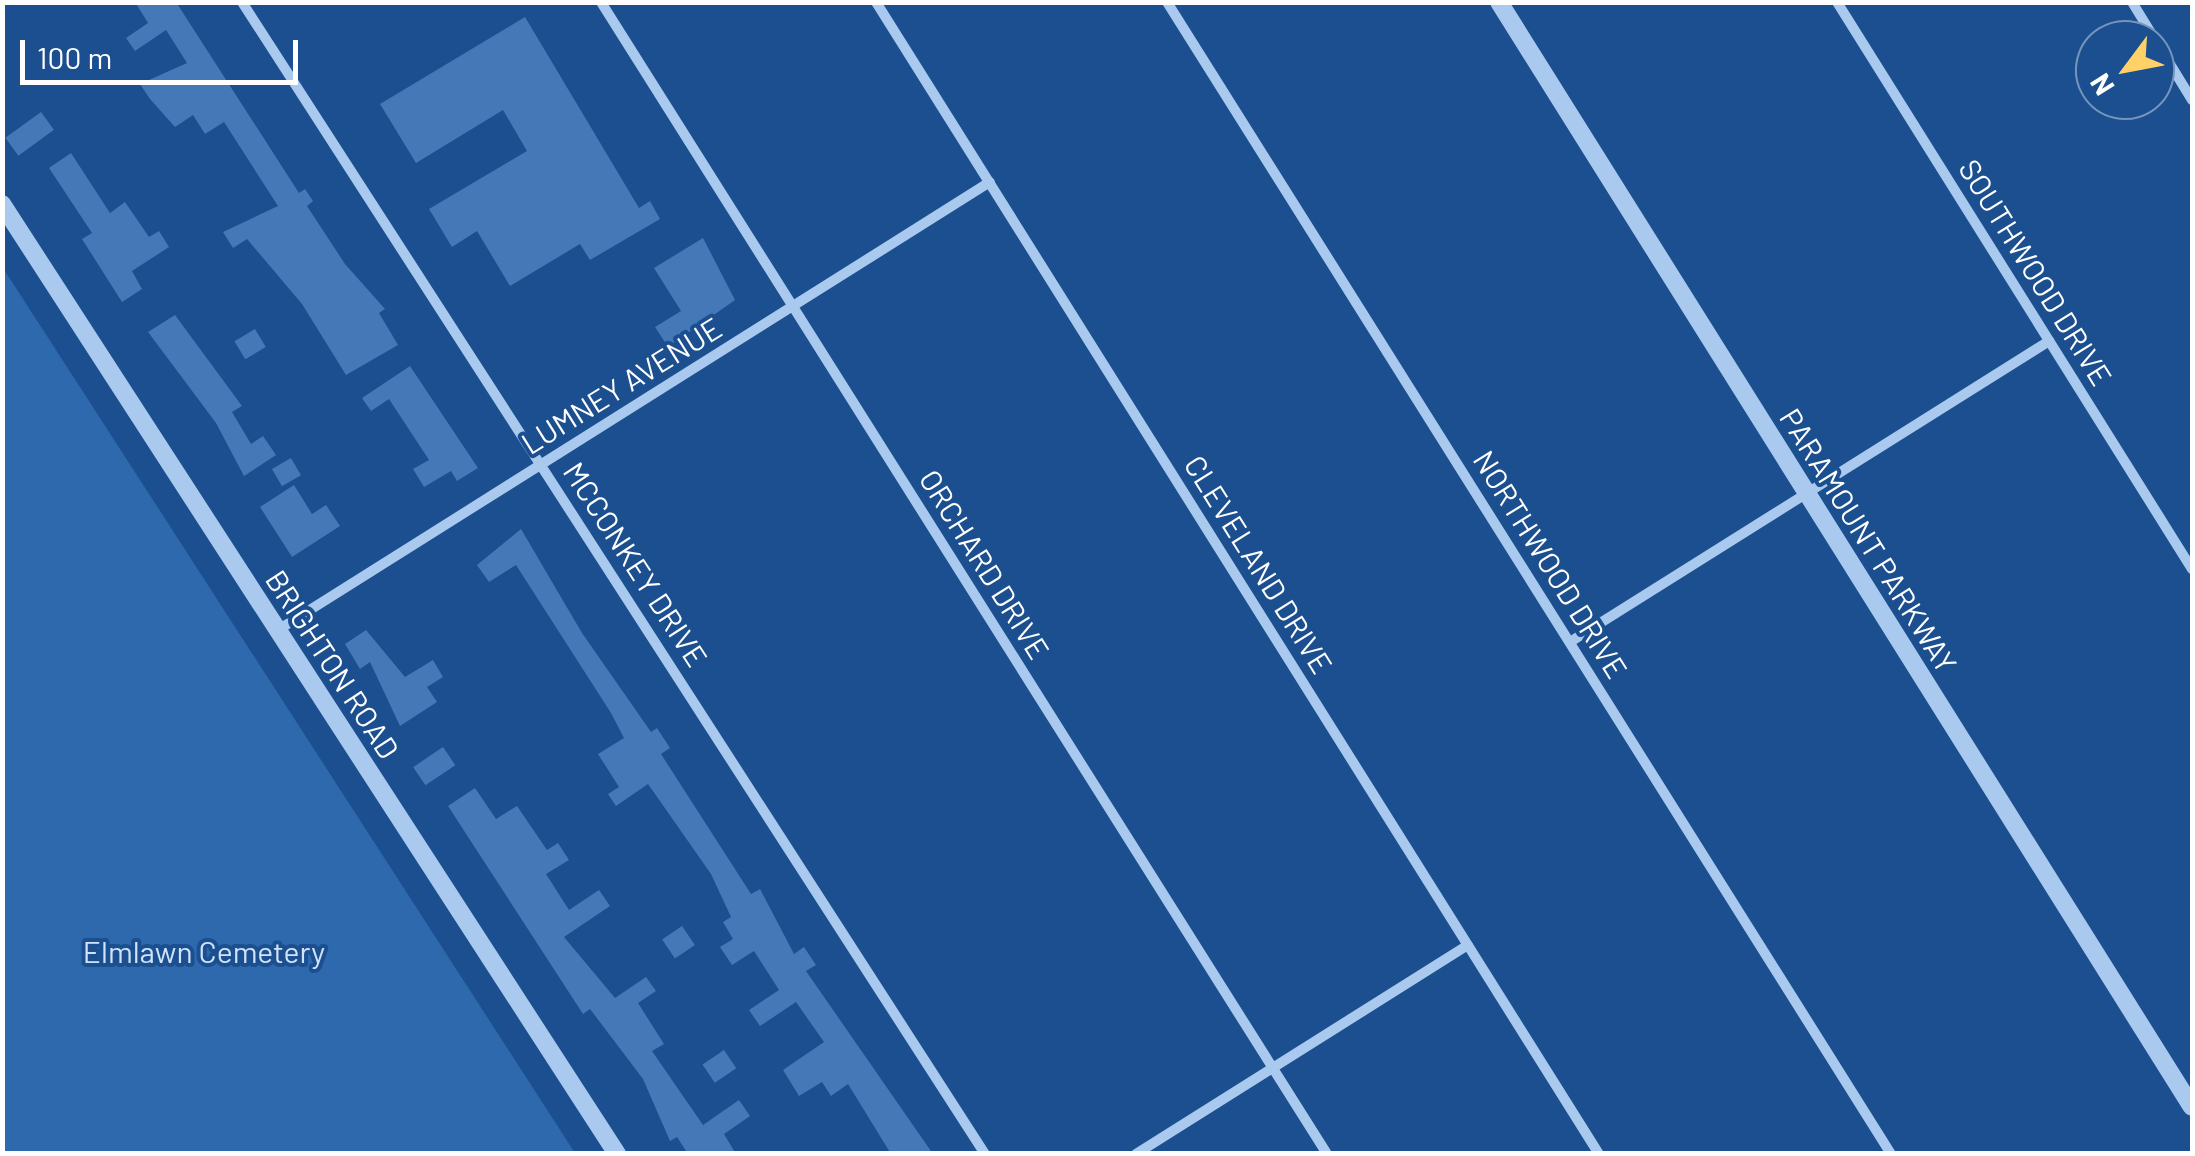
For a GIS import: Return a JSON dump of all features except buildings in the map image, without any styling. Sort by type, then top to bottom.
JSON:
[{"type":"street","name":"MCCONKEY DRIVE","points":[[242,2],[986,1154]]},
{"type":"street","name":"ORCHARD DRIVE","points":[[601,2],[1328,1154]]},
{"type":"street","name":"CLEVELAND DRIVE","points":[[876,2],[1599,1154]]},
{"type":"street","name":"NORTHWOOD DRIVE","points":[[1167,2],[1890,1154]]},
{"type":"street","name":"PARAMOUNT PARKWAY","points":[[1498,2],[2192,1107]]},
{"type":"street","name":"SOUTHWOOD DRIVE","points":[[1837,2],[2192,569]]},
{"type":"street","points":[[2132,2],[2192,100]]},
{"type":"street","name":"LUMNEY AVENUE","points":[[278,630],[990,182]]},
{"type":"street","name":"BRIGHTON ROAD","points":[[2,204],[617,1154]]},
{"type":"street","points":[[1570,642],[2049,341]]},
{"type":"street","points":[[1136,1154],[1468,945]]},
{"type":"green space","name":"Elmlawn Cemetery","points":[[3,268],[575,1153],[3,1153]]}]
